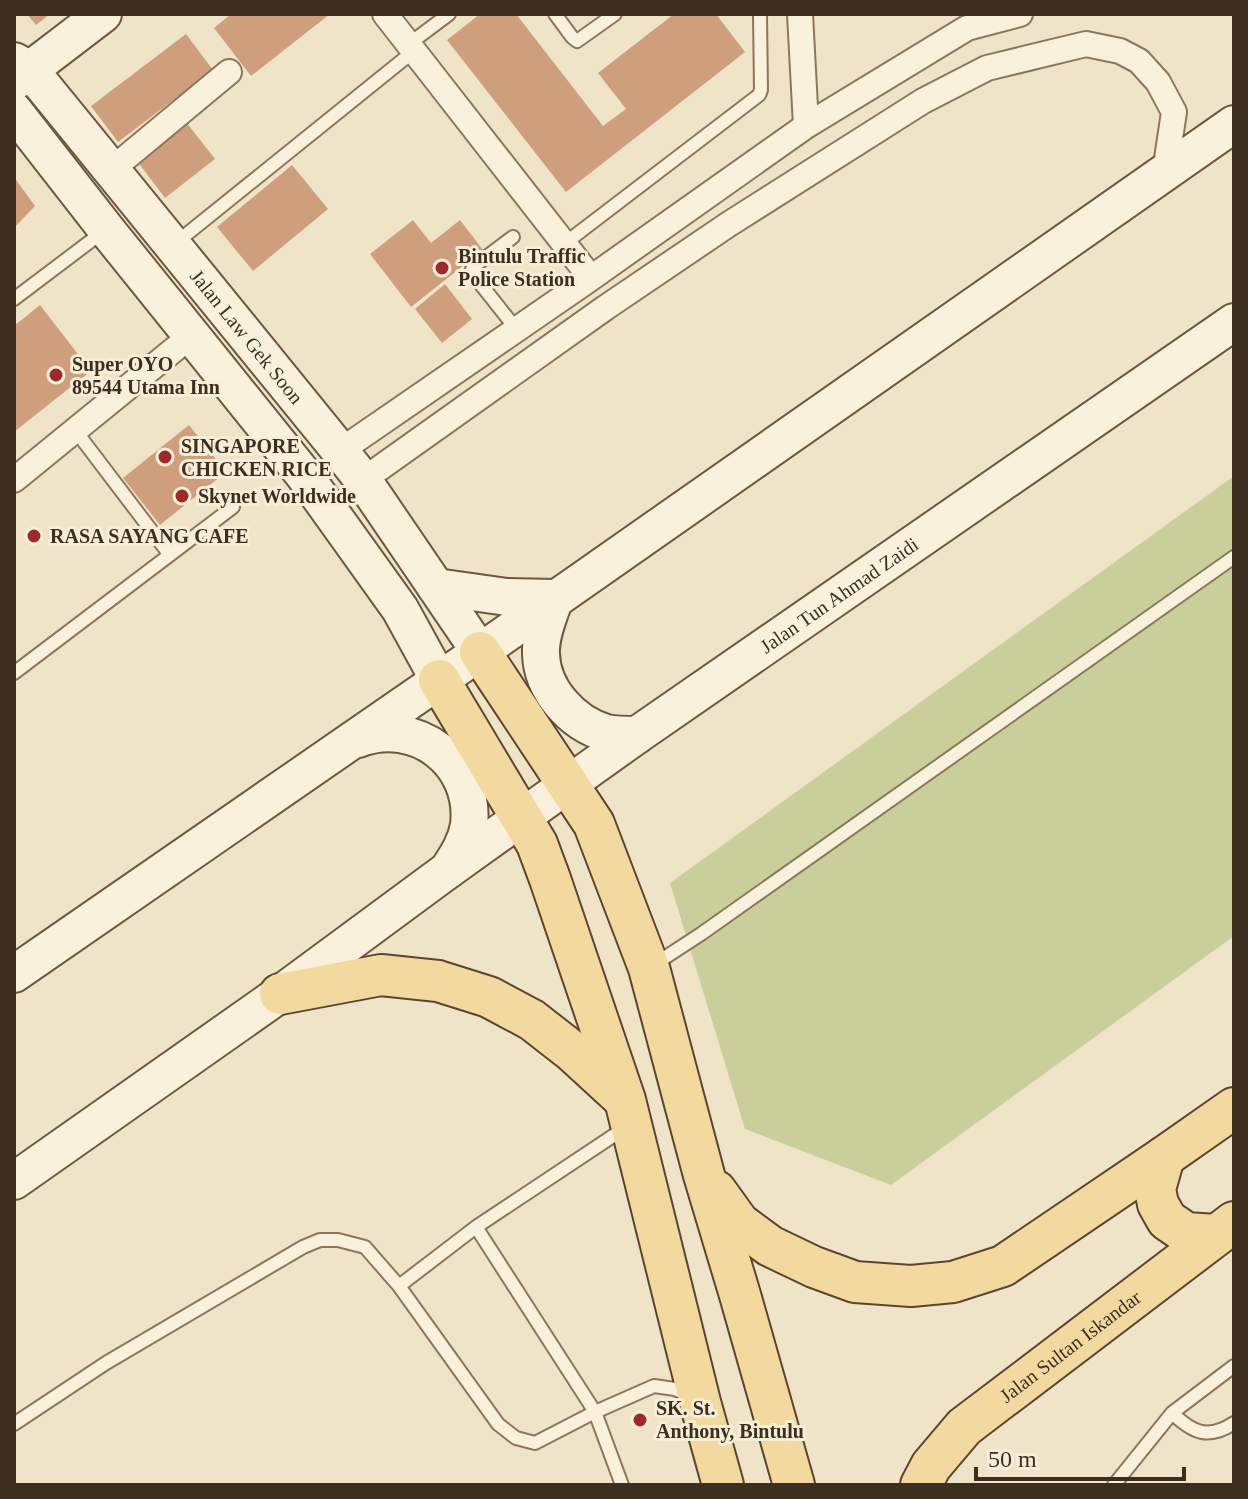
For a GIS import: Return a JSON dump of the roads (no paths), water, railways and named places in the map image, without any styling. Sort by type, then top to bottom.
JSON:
[{"type":"main road","points":[[19,71],[103,14]]},
{"type":"main road","name":"Jalan Law Gek Soon","points":[[19,71],[111,170],[340,451],[480,652]]},
{"type":"main road","name":"Jalan Law Gek Soon","points":[[14,111],[327,507],[400,609],[439,680]]},
{"type":"main road","points":[[14,974],[1234,124]]},
{"type":"main road","name":"Jalan Tun Ahmad Zaidi","points":[[14,1181],[280,994],[637,735],[1234,322]]},
{"type":"main road","points":[[436,587],[507,597],[555,598]]},
{"type":"main road","points":[[555,598],[541,651],[543,670],[550,688],[568,711],[587,724],[605,732],[637,735]]},
{"type":"main road","points":[[480,652],[594,824],[649,968],[704,1175],[794,1485]]},
{"type":"main road","points":[[439,680],[537,844],[628,1112],[723,1485]]},
{"type":"main road","points":[[347,743],[372,734],[399,733],[424,741],[446,757],[462,778],[469,802],[469,826],[462,850],[448,870]]},
{"type":"main road","points":[[280,994],[381,975],[438,981],[489,997],[532,1020],[573,1052],[628,1112]]},
{"type":"main road","points":[[704,1175],[739,1223],[770,1246],[814,1267],[855,1282],[911,1286],[953,1282],[1003,1266],[1234,1108]]},
{"type":"main road","points":[[1164,1157],[1155,1189],[1158,1204],[1167,1220],[1186,1233],[1225,1228]]},
{"type":"main road","name":"Jalan Sultan Iskandar","points":[[921,1485],[931,1466],[964,1427],[1225,1228]]},
{"type":"street","points":[[385,14],[564,244],[587,281],[590,299],[598,307],[605,308]]},
{"type":"street","points":[[800,14],[806,126]]},
{"type":"street","points":[[340,451],[806,126],[967,28],[1020,14]]},
{"type":"street","points":[[363,480],[729,224],[923,101],[987,68],[1086,44],[1120,51],[1139,61],[1158,82],[1174,112],[1165,172]]},
{"type":"street","points":[[111,170],[229,72]]},
{"type":"street","points":[[14,480],[192,335]]},
{"type":"lane","points":[[172,246],[449,14]]},
{"type":"lane","points":[[555,14],[577,41],[615,14]]},
{"type":"lane","points":[[564,244],[759,95],[760,14]]},
{"type":"lane","points":[[14,299],[106,229]]},
{"type":"lane","points":[[513,237],[473,267],[471,272],[517,330]]},
{"type":"lane","points":[[75,430],[170,555]]},
{"type":"lane","points":[[14,673],[233,507]]},
{"type":"lane","points":[[649,968],[1234,557]]},
{"type":"lane","points":[[399,1286],[628,1112]]},
{"type":"lane","points":[[476,1227],[595,1412],[622,1485]]},
{"type":"lane","points":[[14,1424],[106,1363],[303,1247],[320,1240],[338,1240],[365,1247],[399,1286],[498,1424],[516,1438],[535,1443],[654,1386],[675,1389],[700,1402]]},
{"type":"lane","points":[[1114,1485],[1172,1413],[1234,1366]]},
{"type":"lane","points":[[1172,1413],[1185,1426],[1204,1434],[1220,1432],[1234,1423]]},
{"type":"place","name":"Bintulu Traffic Police Station","points":[[442,268]]},
{"type":"place","name":"Super OYO 89544 Utama Inn","points":[[56,375]]},
{"type":"place","name":"SINGAPORE CHICKEN RICE","points":[[165,457]]},
{"type":"place","name":"Skynet Worldwide","points":[[182,496]]},
{"type":"place","name":"RASA SAYANG CAFE","points":[[34,536]]},
{"type":"place","name":"SK. St. Anthony, Bintulu","points":[[640,1420]]}]
